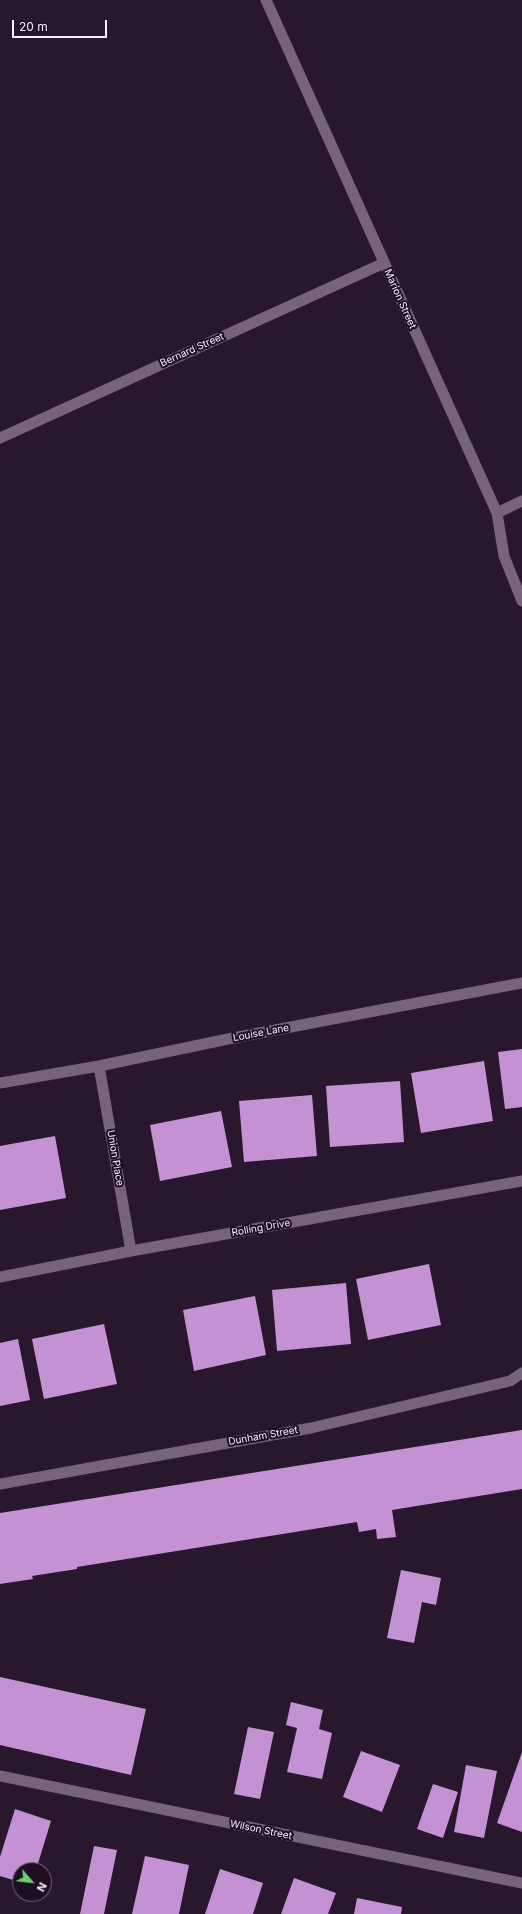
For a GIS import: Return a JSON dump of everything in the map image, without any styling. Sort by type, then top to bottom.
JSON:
[{"type":"street","name":"Marion Street","points":[[266,0],[497,513],[504,556],[522,602]]},
{"type":"street","name":"Bernard Street","points":[[0,438],[384,263]]},
{"type":"street","points":[[497,513],[522,501]]},
{"type":"street","name":"Louise Lane","points":[[0,1083],[99,1066],[228,1039],[522,983]]},
{"type":"street","name":"Union Place","points":[[99,1066],[131,1251]]},
{"type":"street","name":"Rolling Drive","points":[[0,1277],[131,1251],[522,1182]]},
{"type":"street","name":"Dunham Street","points":[[0,1484],[310,1428],[510,1382],[522,1373]]},
{"type":"street","name":"Wilson Street","points":[[0,1776],[522,1883]]},
{"type":"building","points":[[522,1049],[522,1107],[505,1109],[498,1052]]},
{"type":"building","points":[[484,1061],[493,1121],[421,1133],[411,1073]]},
{"type":"building","points":[[400,1081],[404,1142],[330,1147],[326,1086]]},
{"type":"building","points":[[312,1095],[317,1156],[244,1162],[239,1101]]},
{"type":"building","points":[[221,1111],[232,1167],[160,1181],[150,1125]]},
{"type":"building","points":[[55,1136],[66,1198],[0,1210],[0,1146]]},
{"type":"building","points":[[429,1264],[441,1325],[368,1340],[356,1279]]},
{"type":"building","points":[[346,1283],[351,1344],[277,1351],[272,1290]]},
{"type":"building","points":[[255,1296],[266,1355],[194,1371],[183,1310]]},
{"type":"building","points":[[104,1324],[117,1384],[44,1399],[32,1339]]},
{"type":"building","points":[[18,1339],[30,1400],[0,1406],[0,1343]]},
{"type":"building","points":[[522,1430],[522,1489],[392,1510],[396,1537],[377,1539],[376,1529],[359,1532],[357,1522],[77,1567],[77,1569],[32,1576],[33,1579],[0,1584],[0,1513]]},
{"type":"building","points":[[401,1570],[441,1578],[436,1605],[422,1602],[414,1643],[387,1638]]},
{"type":"building","points":[[0,1677],[146,1709],[131,1775],[0,1745]]},
{"type":"building","points":[[291,1702],[323,1710],[319,1729],[332,1733],[322,1779],[287,1772],[297,1728],[286,1725]]},
{"type":"building","points":[[248,1727],[274,1732],[260,1799],[234,1794]]},
{"type":"building","points":[[361,1751],[400,1765],[382,1812],[343,1797]]},
{"type":"building","points":[[522,1752],[522,1832],[497,1823]]},
{"type":"building","points":[[466,1765],[497,1771],[484,1838],[454,1832]]},
{"type":"building","points":[[433,1784],[458,1792],[443,1838],[417,1829]]},
{"type":"building","points":[[15,1809],[51,1821],[38,1862],[12,1862],[12,1880],[0,1876],[0,1857]]},
{"type":"building","points":[[94,1846],[117,1850],[104,1914],[80,1914]]},
{"type":"building","points":[[145,1856],[189,1865],[179,1914],[132,1914]]},
{"type":"building","points":[[220,1869],[263,1883],[253,1914],[205,1914]]},
{"type":"building","points":[[294,1878],[336,1893],[328,1914],[281,1914]]},
{"type":"building","points":[[357,1898],[402,1907],[401,1914],[354,1914]]}]
